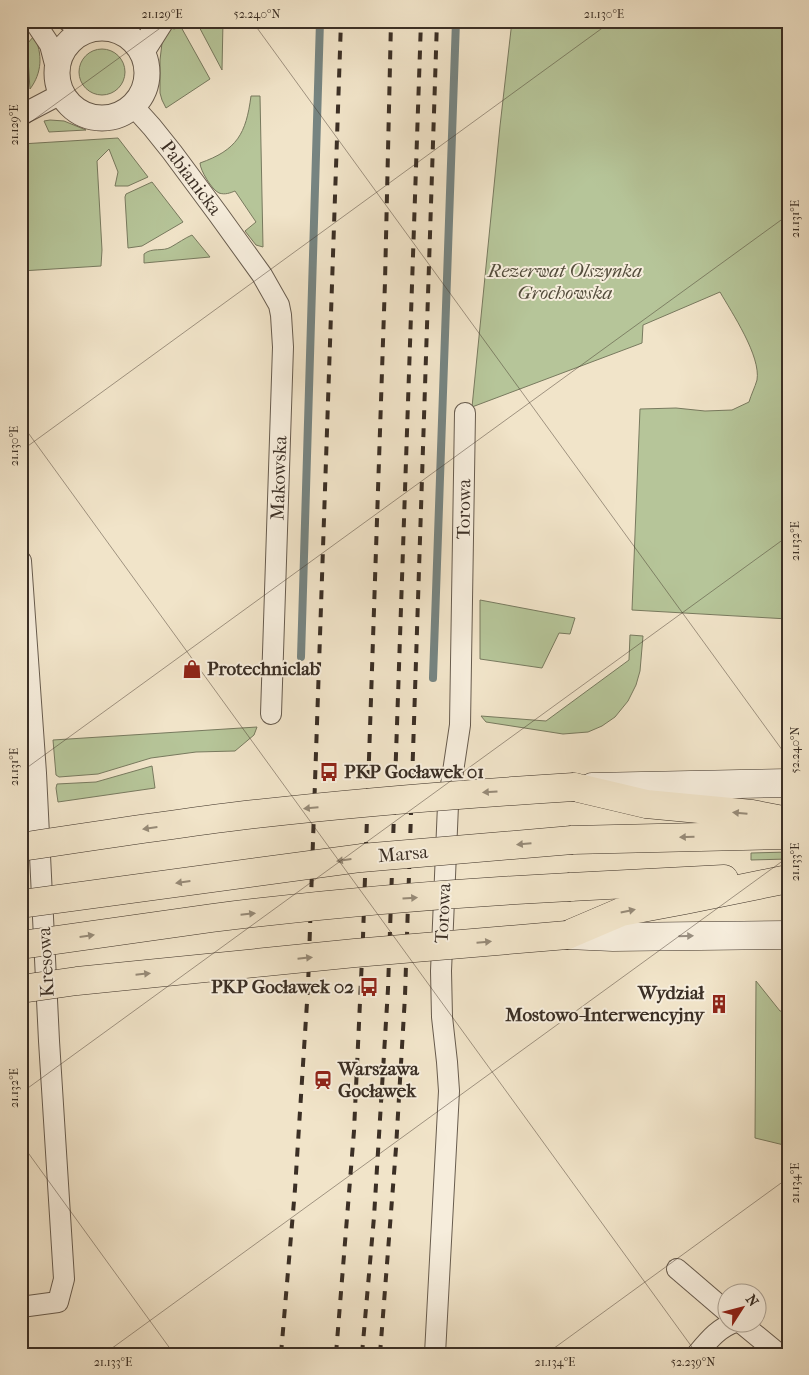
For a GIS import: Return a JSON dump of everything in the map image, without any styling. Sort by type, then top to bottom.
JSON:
[{"type":"main road","points":[[21,847],[282,811],[437,796],[574,787],[788,783]]},
{"type":"main road","points":[[574,787],[646,804],[752,814],[788,821]]},
{"type":"main road","name":"Marsa","points":[[21,904],[361,858],[572,840],[788,835]]},
{"type":"main road","points":[[21,945],[214,918],[369,901],[513,890],[788,877]]},
{"type":"main road","points":[[567,936],[621,912],[788,877]]},
{"type":"main road","points":[[21,989],[77,981],[354,953],[567,936],[788,935]]},
{"type":"street","points":[[34,21],[50,45],[56,68],[57,82],[62,94],[76,111],[97,119],[119,116],[134,107],[144,91],[147,78],[147,64],[142,51],[129,36],[96,25],[76,35],[67,43],[61,51],[56,68]]},
{"type":"street","points":[[142,51],[161,21]]},
{"type":"street","points":[[21,115],[62,94]]},
{"type":"street","name":"Pabianicka","points":[[134,107],[172,152],[246,252]]},
{"type":"street","name":"Makowska","points":[[246,252],[279,305],[283,334],[271,714]]},
{"type":"street","name":"Torowa","points":[[435,1354],[449,1091],[442,1017],[441,971],[448,805],[460,725],[465,413]]},
{"type":"street","name":"Kresowa","points":[[21,561],[36,773],[49,1041],[64,1279],[58,1302],[21,1307]]},
{"type":"street","points":[[677,1269],[716,1302]]},
{"type":"street","points":[[696,1354],[718,1332]]},
{"type":"street","points":[[752,1332],[779,1354]]},
{"type":"green space","points":[[196,21],[223,21],[222,70]]},
{"type":"green space","name":"Rezerwat Olszynka Grochowska","points":[[512,21],[788,21],[788,619],[632,610],[640,409],[732,410],[749,402],[757,380],[755,359],[750,347],[720,292],[643,325],[642,343],[472,407]]},
{"type":"green space","points":[[169,27],[174,29],[181,27],[210,79],[166,108],[160,93],[160,60],[162,43]]},
{"type":"green space","points":[[34,36],[39,50],[40,63],[37,76],[30,89],[27,44]]},
{"type":"green space","points":[[107,49],[119,55],[124,63],[124,81],[119,89],[111,94],[97,95],[85,89],[80,81],[79,67],[85,55],[93,50]]},
{"type":"green space","points":[[251,96],[260,96],[263,247],[256,245],[245,231],[256,222],[235,191],[223,194],[216,191],[207,180],[200,163],[223,152],[238,139],[246,121]]},
{"type":"green space","points":[[44,121],[64,121],[86,130],[49,132]]},
{"type":"green space","points":[[118,138],[148,177],[128,186],[115,186],[118,172],[109,149],[97,161],[102,250],[101,266],[21,271],[21,144]]},
{"type":"green space","points":[[152,182],[183,222],[142,246],[128,248],[126,194]]},
{"type":"green space","points":[[192,235],[210,257],[144,263],[144,254],[147,252],[168,248]]},
{"type":"green space","points":[[480,600],[575,618],[570,634],[559,633],[542,668],[480,659]]},
{"type":"green space","points":[[630,635],[643,636],[640,671],[636,685],[628,701],[615,717],[602,726],[588,732],[563,734],[486,722],[481,716],[546,721],[629,660]]},
{"type":"green space","points":[[257,727],[254,735],[235,751],[196,752],[151,758],[98,774],[59,777],[56,775],[53,740]]},
{"type":"green space","points":[[152,766],[155,788],[58,802],[57,784],[96,782]]},
{"type":"green space","points":[[788,852],[788,859],[751,860],[751,853]]},
{"type":"green space","points":[[756,981],[780,1011],[788,1012],[788,1146],[755,1138]]},
{"type":"waterway","points":[[301,657],[320,21]]},
{"type":"waterway","points":[[433,678],[456,21]]},
{"type":"railway","points":[[281,1354],[295,1189],[308,987],[341,21]]},
{"type":"railway","points":[[336,1354],[354,1131],[363,937],[385,282],[391,21]]},
{"type":"railway","points":[[362,1354],[374,1217],[388,989],[421,21]]},
{"type":"railway","points":[[380,1354],[396,1148],[405,996],[437,21]]},
{"type":"place","name":"Protechniclab","points":[[192,669]]},
{"type":"place","name":"PKP Gocławek 01","points":[[329,772]]},
{"type":"place","name":"PKP Gocławek 02","points":[[369,987]]},
{"type":"place","name":"Wydział Mostowo-Interwencyjny","points":[[719,1004]]},
{"type":"place","name":"Warszawa Gocławek","points":[[323,1080]]}]
